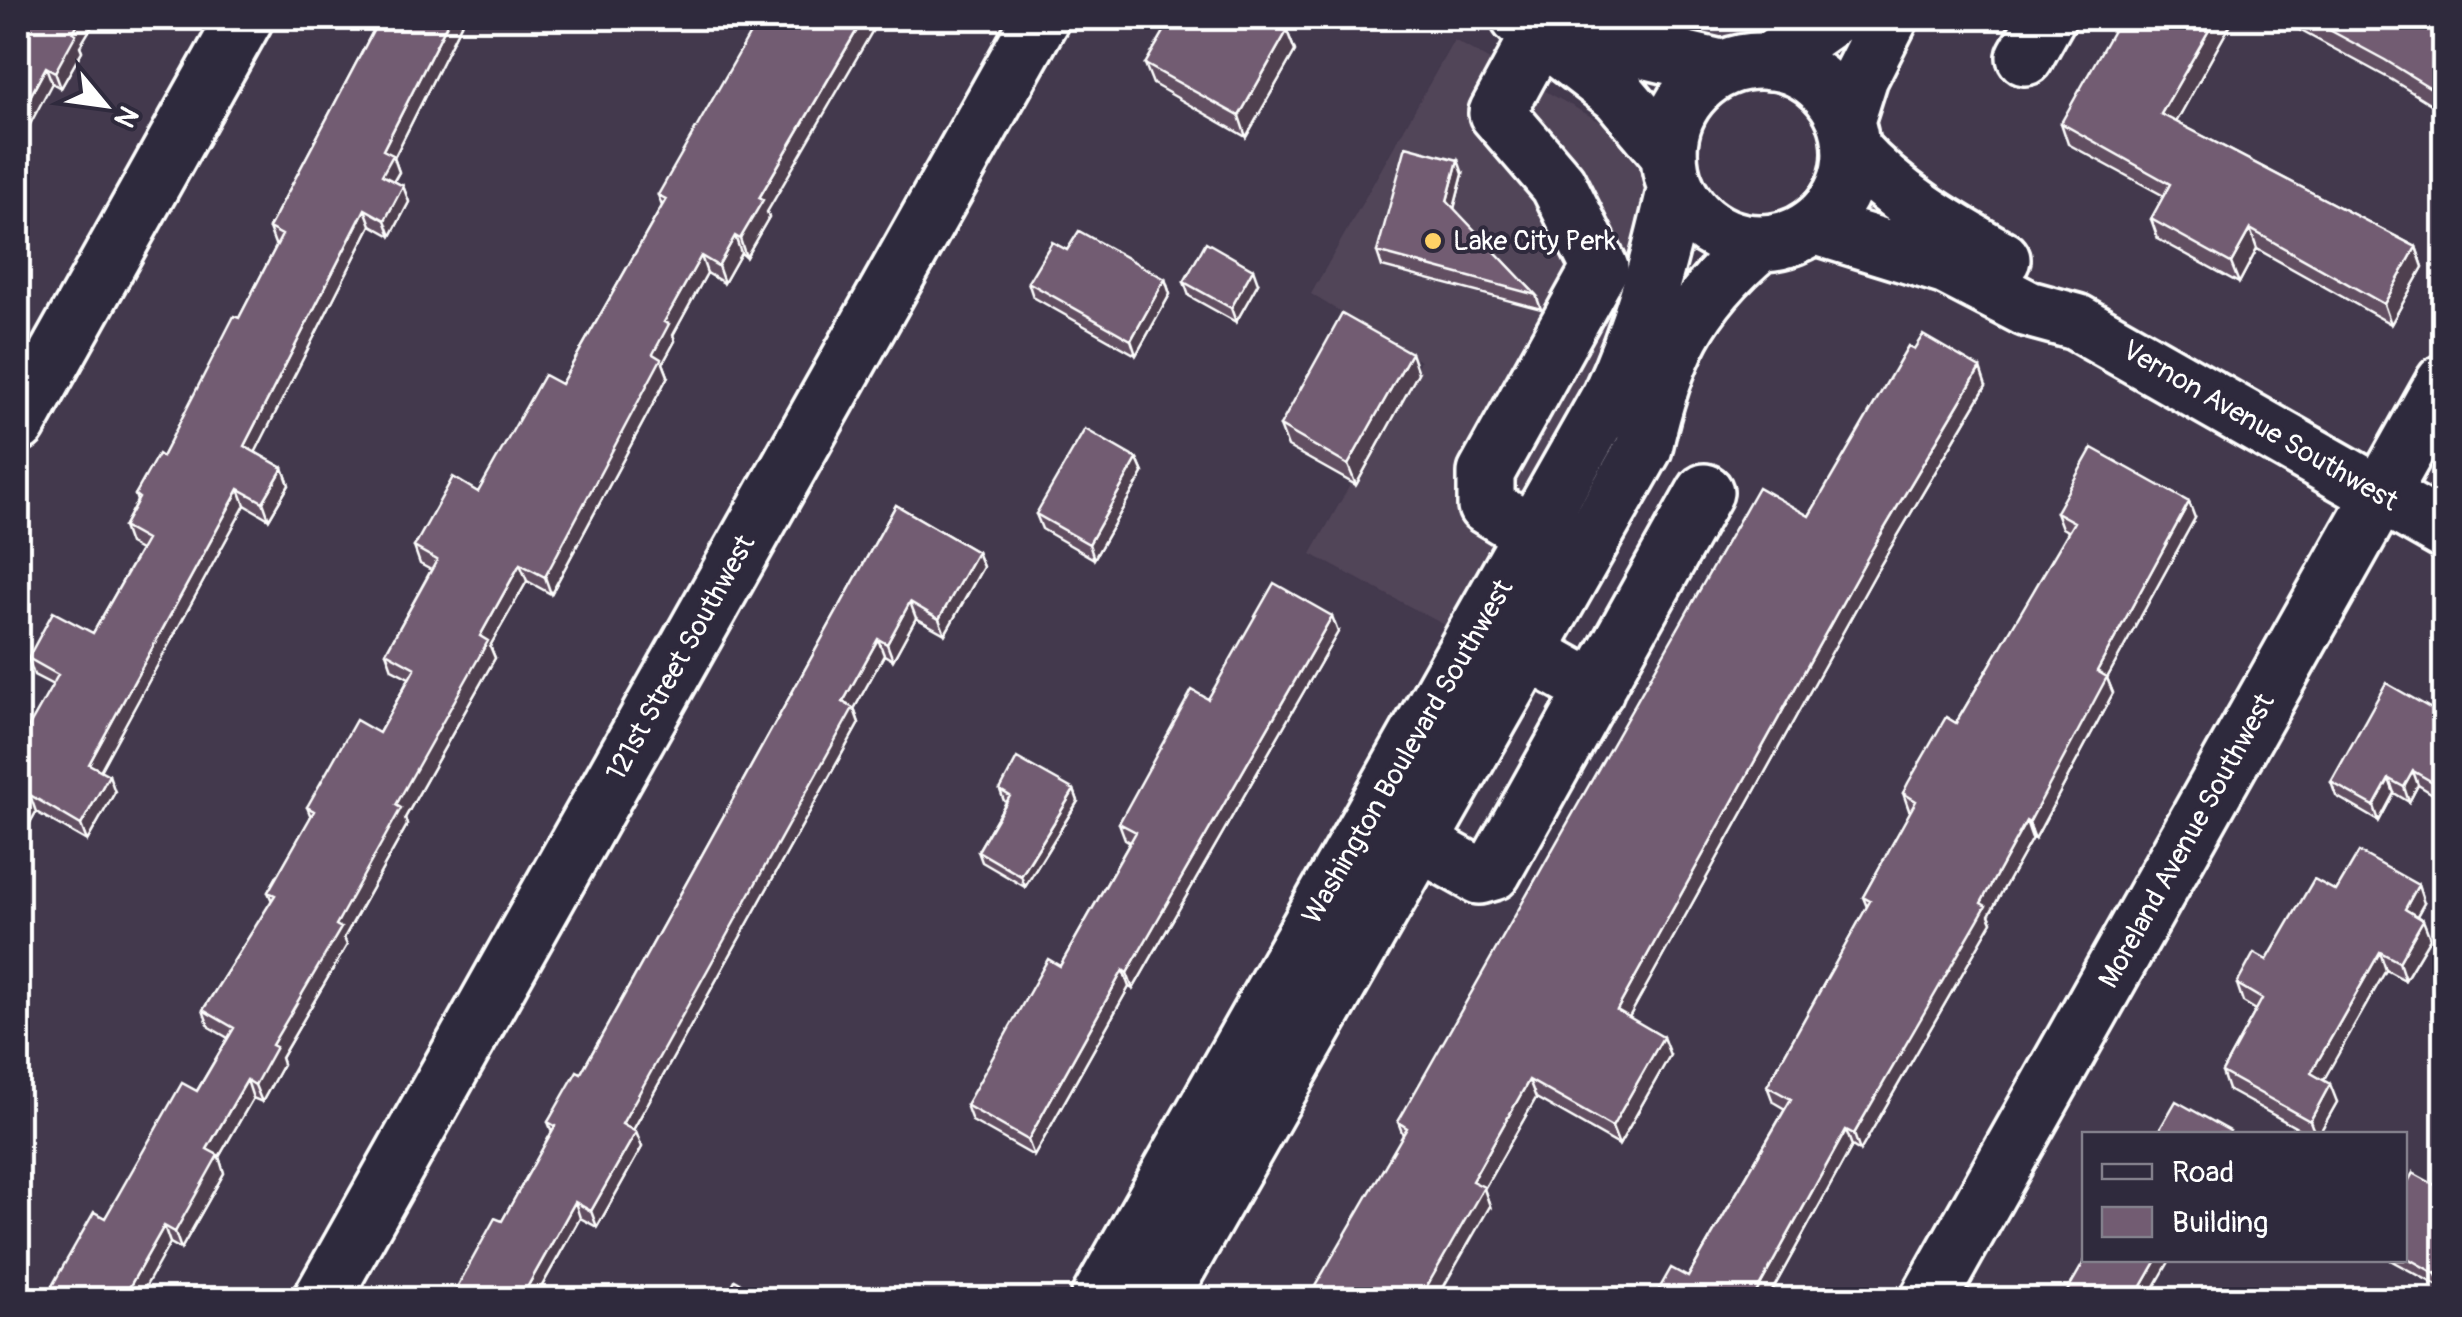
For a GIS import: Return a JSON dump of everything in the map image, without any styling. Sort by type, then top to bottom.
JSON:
[{"type":"street","points":[[18,424],[245,18]]},
{"type":"street","name":"121st Street Southwest","points":[[322,1300],[1041,18]]},
{"type":"street","points":[[1672,171],[1677,112],[1696,86],[1745,65],[1831,18]]},
{"type":"street","points":[[1530,24],[1619,95],[1704,224],[1731,239],[1760,244],[1788,238],[1814,226],[1841,192],[1860,76],[1890,18]]},
{"type":"street","points":[[1530,24],[1811,76],[1832,96],[1849,135]]},
{"type":"street","points":[[1530,24],[1497,113],[1558,184],[1600,268],[1486,474],[1486,506],[1532,534]]},
{"type":"street","name":"Vernon Avenue Southwest","points":[[1849,135],[1882,184],[1929,218],[2041,281],[2076,322]]},
{"type":"street","name":"Washington Boulevard Southwest","points":[[1098,1300],[1634,349],[1650,298],[1672,171]]},
{"type":"street","name":"Vernon Avenue Southwest","points":[[1814,226],[1947,266],[2028,309],[2076,322],[2444,531]]},
{"type":"street","name":"Washington Boulevard Southwest","points":[[1160,1300],[1644,448],[1677,339],[1720,276],[1760,244]]},
{"type":"street","points":[[1554,352],[1615,385]]},
{"type":"street","name":"Moreland Avenue Southwest","points":[[1928,1300],[2444,382]]},
{"type":"street","points":[[1420,842],[1480,876],[1493,872],[1704,492]]},
{"type":"street","points":[[1528,652],[1596,690]]},
{"type":"shaded area","points":[[1609,18],[1788,18],[1746,93]]},
{"type":"shaded area","points":[[1454,40],[1667,159],[1674,229],[1454,630],[1311,554],[1420,361],[1311,294]]},
{"type":"building","points":[[18,18],[81,18],[55,72],[46,67],[18,119]]},
{"type":"building","points":[[380,18],[450,18],[383,150],[393,155],[382,175],[403,186],[385,220],[365,209],[244,446],[283,468],[263,502],[239,489],[89,764],[109,775],[81,825],[30,795],[18,817],[18,746],[58,675],[28,658],[53,612],[93,633],[146,540],[123,527],[139,498],[135,495],[158,454],[162,457],[234,316],[239,318],[282,235],[269,228]]},
{"type":"building","points":[[759,18],[864,18],[759,198],[763,200],[740,239],[735,236],[718,266],[701,256],[664,322],[669,324],[653,354],[661,359],[545,577],[520,564],[480,636],[488,641],[396,805],[401,808],[336,925],[341,928],[272,1045],[276,1047],[255,1085],[247,1080],[207,1149],[218,1155],[175,1232],[164,1226],[126,1293],[133,1300],[44,1300],[94,1212],[105,1218],[182,1083],[197,1091],[234,1028],[203,1010],[275,895],[268,892],[314,811],[307,807],[356,720],[379,733],[415,668],[386,652],[437,560],[414,547],[453,477],[478,492],[544,375],[561,384],[666,199],[658,195]]},
{"type":"building","points":[[1172,18],[1264,18],[1287,31],[1239,116],[1145,64]]},
{"type":"building","points":[[2120,18],[2216,18],[2161,114],[2416,247],[2384,304],[2250,229],[2231,263],[2151,219],[2170,184],[2061,123]]},
{"type":"building","points":[[2307,18],[2434,18],[2444,23],[2444,96],[2385,60]]},
{"type":"building","name":"Lake City Perk","points":[[1406,146],[1458,160],[1447,201],[1536,295],[1377,252]]},
{"type":"building","points":[[1079,231],[1165,279],[1131,340],[1028,282],[1052,242],[1067,250]]},
{"type":"building","points":[[1206,242],[1253,269],[1231,308],[1184,282]]},
{"type":"building","points":[[1342,314],[1411,353],[1348,465],[1280,426]]},
{"type":"building","points":[[1923,335],[1980,368],[1871,551],[1617,1010],[1663,1037],[1612,1127],[1529,1080],[1472,1181],[1484,1187],[1419,1300],[1307,1300],[1407,1128],[1398,1122],[1758,487],[1809,516],[1908,346],[1914,349]]},
{"type":"building","points":[[1085,429],[1137,459],[1089,544],[1036,514]]},
{"type":"building","points":[[2092,448],[2189,502],[2097,671],[2107,677],[1981,903],[1986,906],[1854,1134],[1846,1130],[1752,1300],[1653,1300],[1671,1268],[1688,1277],[1791,1099],[1767,1086],[1870,901],[1863,897],[1916,801],[1903,793],[1908,783],[1946,717],[1956,723],[2074,522],[2056,512]]},
{"type":"building","points":[[896,505],[977,552],[939,619],[910,602],[887,644],[878,639],[843,702],[853,708],[622,1124],[636,1132],[591,1211],[575,1202],[520,1300],[450,1300],[495,1218],[502,1221],[555,1126],[548,1122],[577,1071],[581,1073]]},
{"type":"building","points":[[1274,583],[1332,616],[1127,973],[1123,970],[1028,1140],[966,1105],[1048,959],[1060,966],[1136,832],[1119,823],[1192,690],[1208,699]]},
{"type":"building","points":[[2386,683],[2444,716],[2444,785],[2443,788],[2413,771],[2404,787],[2389,779],[2374,806],[2331,782]]},
{"type":"building","points":[[1017,758],[1074,790],[1021,876],[978,851],[1010,796],[1000,790]]},
{"type":"building","points":[[2359,852],[2418,885],[2405,909],[2423,920],[2399,962],[2380,952],[2311,1073],[2330,1084],[2310,1121],[2222,1072],[2262,999],[2237,984],[2254,953],[2267,960],[2314,879],[2336,891]]},
{"type":"building","points":[[2176,1101],[2230,1131],[2229,1132],[2158,1132]]},
{"type":"building","points":[[2413,1173],[2444,1190],[2444,1259],[2436,1274],[2407,1258],[2407,1183]]},
{"type":"building","points":[[2084,1262],[2156,1262],[2134,1300],[2062,1300]]},
{"type":"building","points":[[735,1280],[770,1300],[724,1300]]},
{"type":"place","name":"Lake City Perk","points":[[1433,241]]}]
